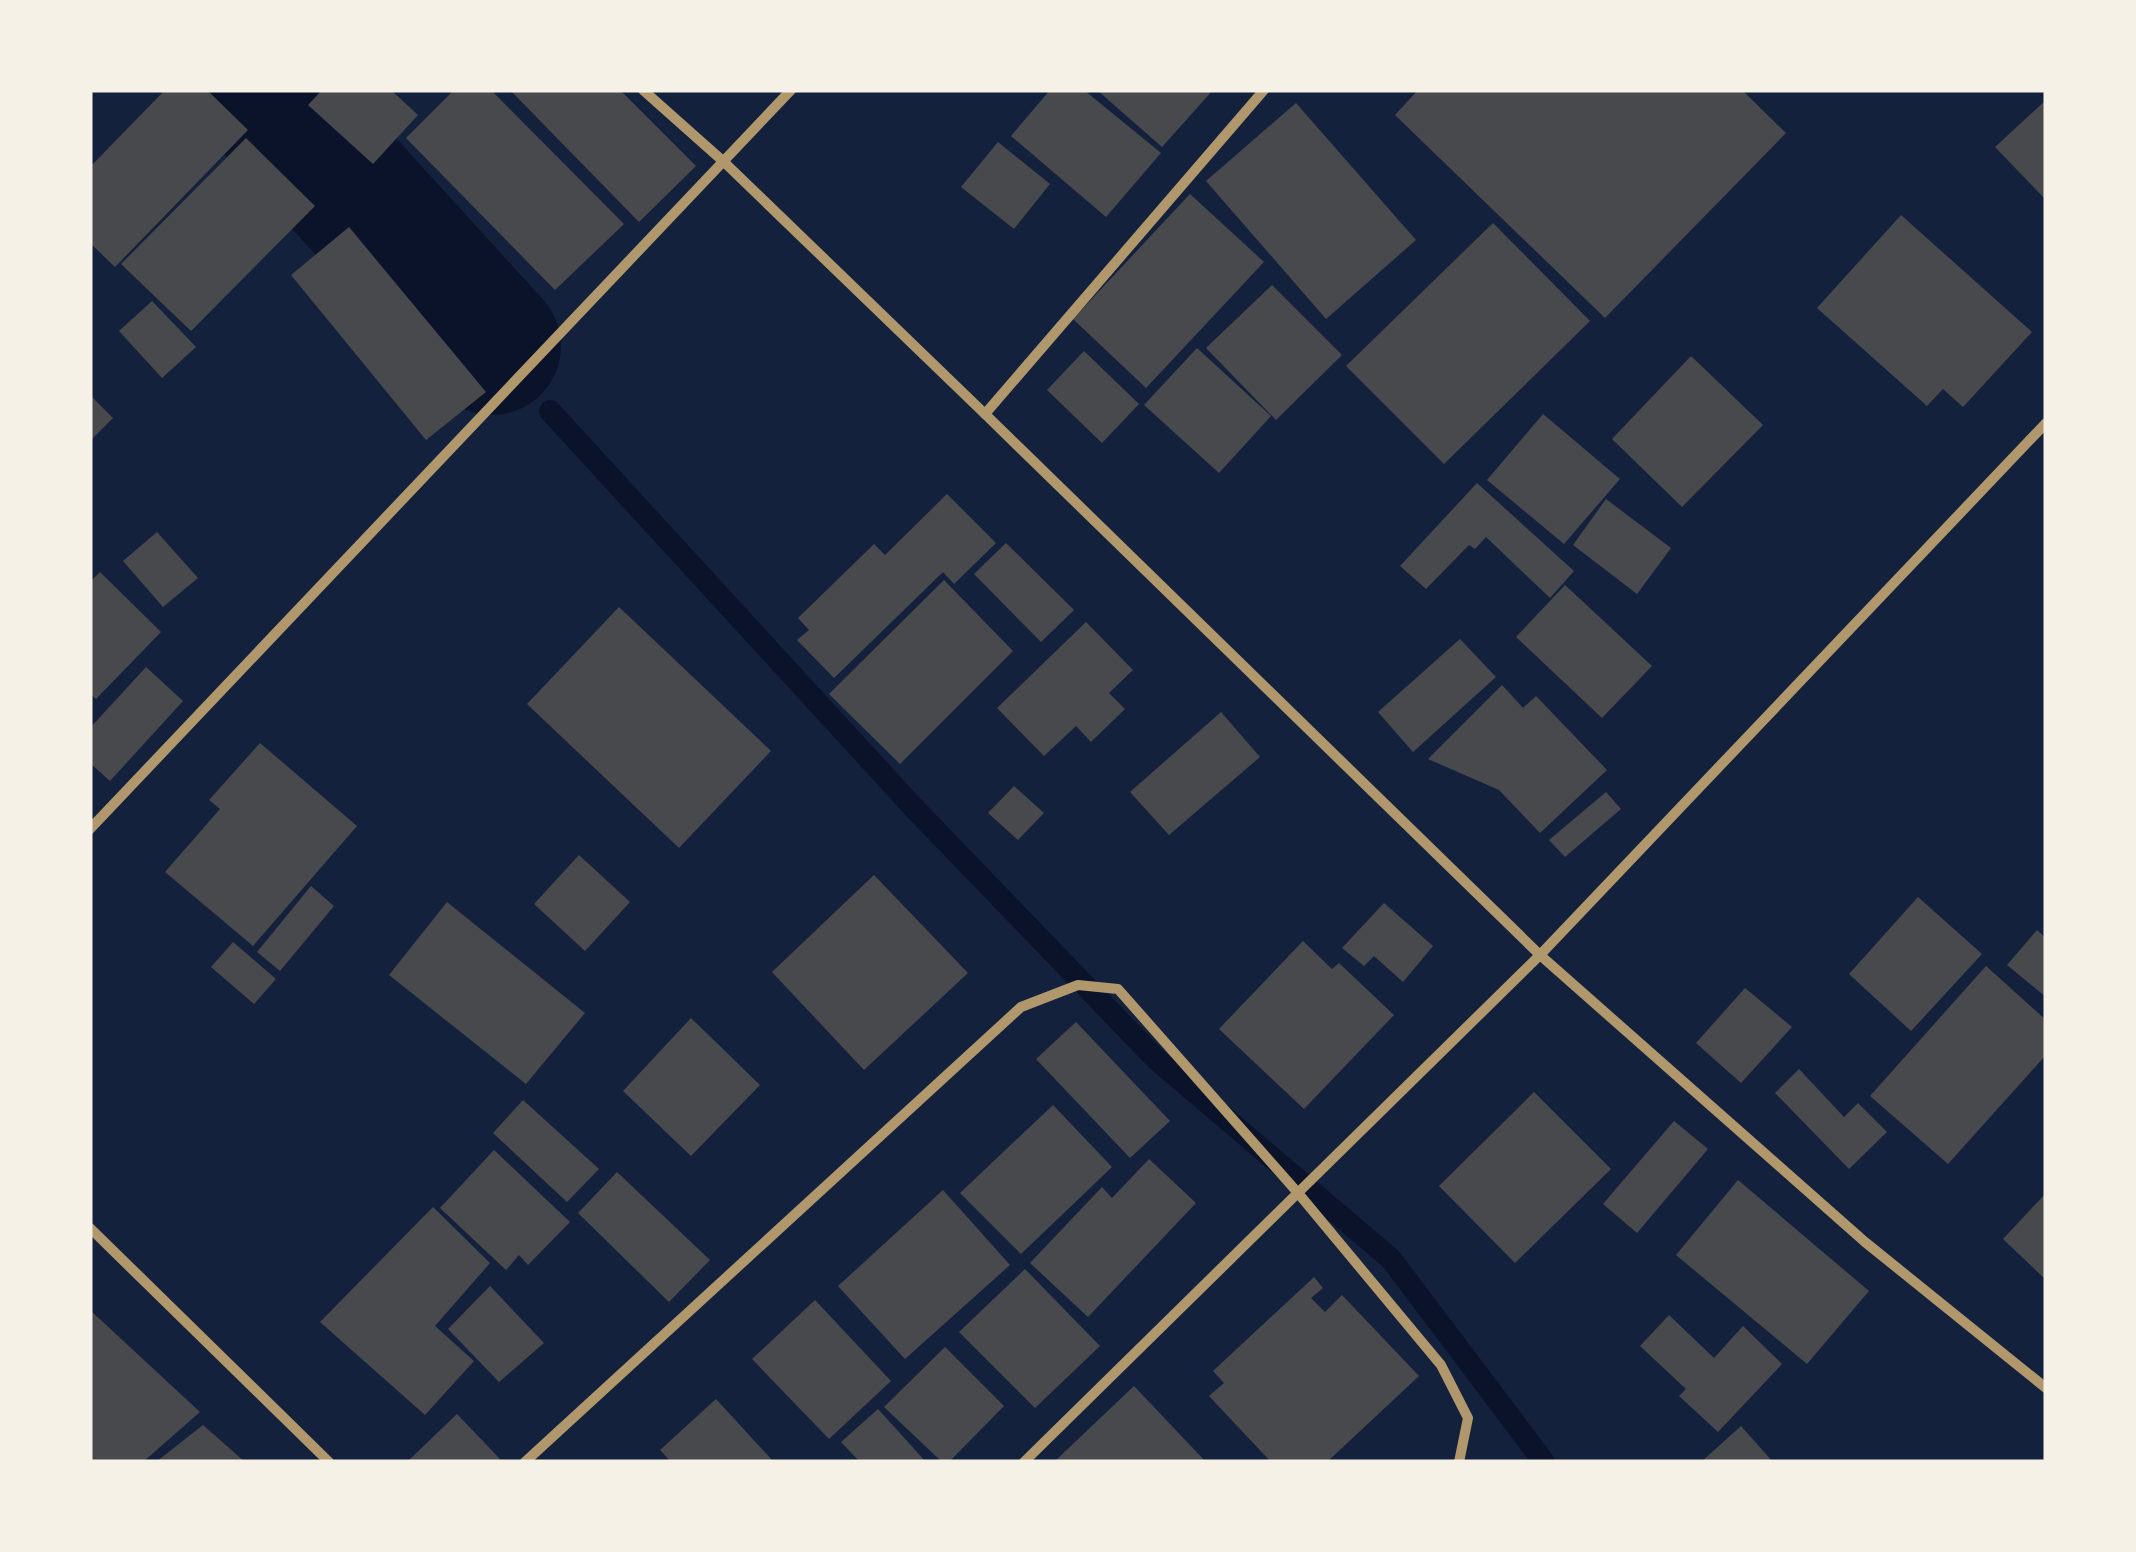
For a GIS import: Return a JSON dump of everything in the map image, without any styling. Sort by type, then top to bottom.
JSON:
[{"type":"street","points":[[643,90],[724,162],[1540,954],[1865,1242],[2046,1388]]},
{"type":"street","points":[[90,829],[791,90]]},
{"type":"street","points":[[985,414],[1264,90]]},
{"type":"street","points":[[1024,1462],[1540,954],[2046,423]]},
{"type":"street","points":[[525,1462],[1021,1007],[1078,984],[1118,989],[1298,1193],[1441,1365],[1468,1418],[1458,1462]]},
{"type":"street","points":[[90,1228],[330,1462]]},
{"type":"building","points":[[165,90],[207,90],[248,130],[115,267],[90,243],[90,167]]},
{"type":"building","points":[[322,90],[391,90],[418,115],[373,164],[308,105]]},
{"type":"building","points":[[454,90],[491,90],[624,224],[555,290],[406,138]]},
{"type":"building","points":[[510,90],[620,90],[696,166],[639,222]]},
{"type":"building","points":[[1050,90],[1084,90],[1161,153],[1106,217],[1011,136]]},
{"type":"building","points":[[1097,90],[1213,90],[1162,147]]},
{"type":"building","points":[[1418,90],[1742,90],[1786,133],[1605,318],[1395,115]]},
{"type":"building","points":[[2046,100],[2046,200],[1995,147]]},
{"type":"building","points":[[1296,103],[1416,240],[1326,319],[1206,181]]},
{"type":"building","points":[[246,138],[315,206],[191,331],[121,264]]},
{"type":"building","points":[[998,142],[1050,184],[1014,229],[961,187]]},
{"type":"building","points":[[1190,194],[1264,262],[1146,388],[1073,319]]},
{"type":"building","points":[[1901,215],[2032,332],[1963,407],[1943,389],[1927,406],[1817,308]]},
{"type":"building","points":[[1493,223],[1590,321],[1444,464],[1346,366]]},
{"type":"building","points":[[349,227],[486,392],[426,440],[291,275]]},
{"type":"building","points":[[1272,285],[1342,355],[1276,420],[1206,348]]},
{"type":"building","points":[[152,301],[196,347],[162,378],[119,331]]},
{"type":"building","points":[[1197,348],[1271,416],[1219,473],[1144,405]]},
{"type":"building","points":[[1084,351],[1139,404],[1102,443],[1047,390]]},
{"type":"building","points":[[1691,356],[1763,425],[1682,507],[1612,439]]},
{"type":"building","points":[[90,395],[113,418],[90,441]]},
{"type":"building","points":[[1543,414],[1620,479],[1564,544],[1487,480]]},
{"type":"building","points":[[1477,483],[1574,571],[1550,598],[1486,537],[1475,549],[1469,545],[1426,589],[1400,566]]},
{"type":"building","points":[[947,494],[996,543],[954,584],[943,572],[834,678],[797,640],[809,630],[798,618],[874,544],[885,555]]},
{"type":"building","points":[[1606,499],[1671,548],[1637,594],[1573,545]]},
{"type":"building","points":[[157,532],[198,578],[163,607],[123,561]]},
{"type":"building","points":[[1006,543],[1074,610],[1041,642],[974,574]]},
{"type":"building","points":[[100,572],[161,632],[96,699],[90,694],[90,582]]},
{"type":"building","points":[[944,580],[1013,651],[900,764],[829,694]]},
{"type":"building","points":[[1565,585],[1652,666],[1602,718],[1516,637]]},
{"type":"building","points":[[619,607],[771,751],[679,848],[527,704]]},
{"type":"building","points":[[1086,622],[1133,670],[1109,693],[1125,709],[1091,742],[1076,726],[1044,756],[997,708]]},
{"type":"building","points":[[1460,639],[1496,677],[1413,752],[1378,712]]},
{"type":"building","points":[[146,667],[183,701],[110,781],[90,763],[90,728]]},
{"type":"building","points":[[1502,685],[1523,708],[1536,696],[1607,770],[1540,833],[1499,790],[1428,759]]},
{"type":"building","points":[[1221,712],[1260,757],[1169,835],[1130,792]]},
{"type":"building","points":[[260,743],[357,826],[253,946],[165,872],[220,809],[209,800]]},
{"type":"building","points":[[1014,786],[1044,813],[1018,840],[988,813]]},
{"type":"building","points":[[1606,792],[1621,809],[1565,857],[1549,840]]},
{"type":"building","points":[[579,855],[630,902],[585,951],[534,904]]},
{"type":"building","points":[[874,875],[968,973],[864,1070],[772,972]]},
{"type":"building","points":[[311,886],[334,906],[280,971],[257,952]]},
{"type":"building","points":[[1918,897],[1982,954],[1911,1031],[1849,974]]},
{"type":"building","points":[[447,902],[585,1013],[526,1084],[389,975]]},
{"type":"building","points":[[1384,903],[1433,946],[1403,982],[1374,956],[1364,966],[1342,948]]},
{"type":"building","points":[[2037,930],[2046,938],[2046,997],[2007,965]]},
{"type":"building","points":[[1303,941],[1332,969],[1339,963],[1394,1015],[1304,1109],[1219,1029]]},
{"type":"building","points":[[233,942],[276,979],[254,1004],[211,967]]},
{"type":"building","points":[[1986,966],[2046,1020],[2046,1055],[1948,1164],[1870,1096]]},
{"type":"building","points":[[1745,988],[1792,1027],[1741,1083],[1696,1043]]},
{"type":"building","points":[[691,1018],[760,1085],[691,1156],[623,1091]]},
{"type":"building","points":[[1076,1022],[1170,1121],[1130,1158],[1036,1059]]},
{"type":"building","points":[[1799,1069],[1844,1117],[1858,1103],[1887,1132],[1849,1169],[1775,1093]]},
{"type":"building","points":[[1534,1092],[1611,1169],[1515,1263],[1439,1186]]},
{"type":"building","points":[[523,1100],[599,1169],[567,1202],[493,1133]]},
{"type":"building","points":[[1053,1105],[1112,1167],[1021,1254],[960,1193]]},
{"type":"building","points":[[1674,1121],[1708,1149],[1637,1233],[1603,1204]]},
{"type":"building","points":[[494,1150],[570,1222],[528,1265],[519,1255],[506,1270],[440,1208]]},
{"type":"building","points":[[1149,1159],[1196,1203],[1088,1317],[1030,1263],[1102,1187],[1112,1198]]},
{"type":"building","points":[[617,1172],[710,1260],[669,1302],[578,1213]]},
{"type":"building","points":[[1738,1180],[1869,1291],[1807,1364],[1676,1255]]},
{"type":"building","points":[[943,1190],[1010,1265],[905,1359],[838,1286]]},
{"type":"building","points":[[2046,1193],[2046,1280],[2003,1239]]},
{"type":"building","points":[[433,1207],[490,1263],[435,1326],[474,1361],[425,1415],[320,1322]]},
{"type":"building","points":[[1025,1269],[1100,1346],[1035,1408],[959,1332]]},
{"type":"building","points":[[1314,1277],[1323,1288],[1311,1298],[1325,1312],[1342,1295],[1419,1376],[1327,1462],[1271,1462],[1209,1396],[1224,1383],[1213,1371]]},
{"type":"building","points":[[490,1286],[544,1343],[499,1382],[448,1329]]},
{"type":"building","points":[[815,1300],[891,1381],[829,1439],[752,1359]]},
{"type":"building","points":[[90,1310],[200,1412],[143,1462],[90,1462]]},
{"type":"building","points":[[1669,1315],[1714,1358],[1743,1326],[1782,1364],[1718,1432],[1679,1396],[1686,1389],[1640,1346]]},
{"type":"building","points":[[945,1347],[1004,1406],[949,1462],[942,1462],[884,1407]]},
{"type":"building","points":[[1134,1386],[1206,1462],[1054,1462]]},
{"type":"building","points":[[716,1399],[774,1462],[671,1462],[660,1450]]},
{"type":"building","points":[[878,1409],[926,1462],[860,1462],[841,1442]]},
{"type":"building","points":[[457,1414],[500,1459],[409,1460]]},
{"type":"building","points":[[203,1425],[245,1462],[156,1462]]},
{"type":"building","points":[[1741,1426],[1773,1462],[1701,1462]]},
{"type":"waterway","points":[[259,90],[492,346]]},
{"type":"waterway","points":[[550,411],[914,808],[1156,1059],[1391,1259],[1544,1462]]}]
